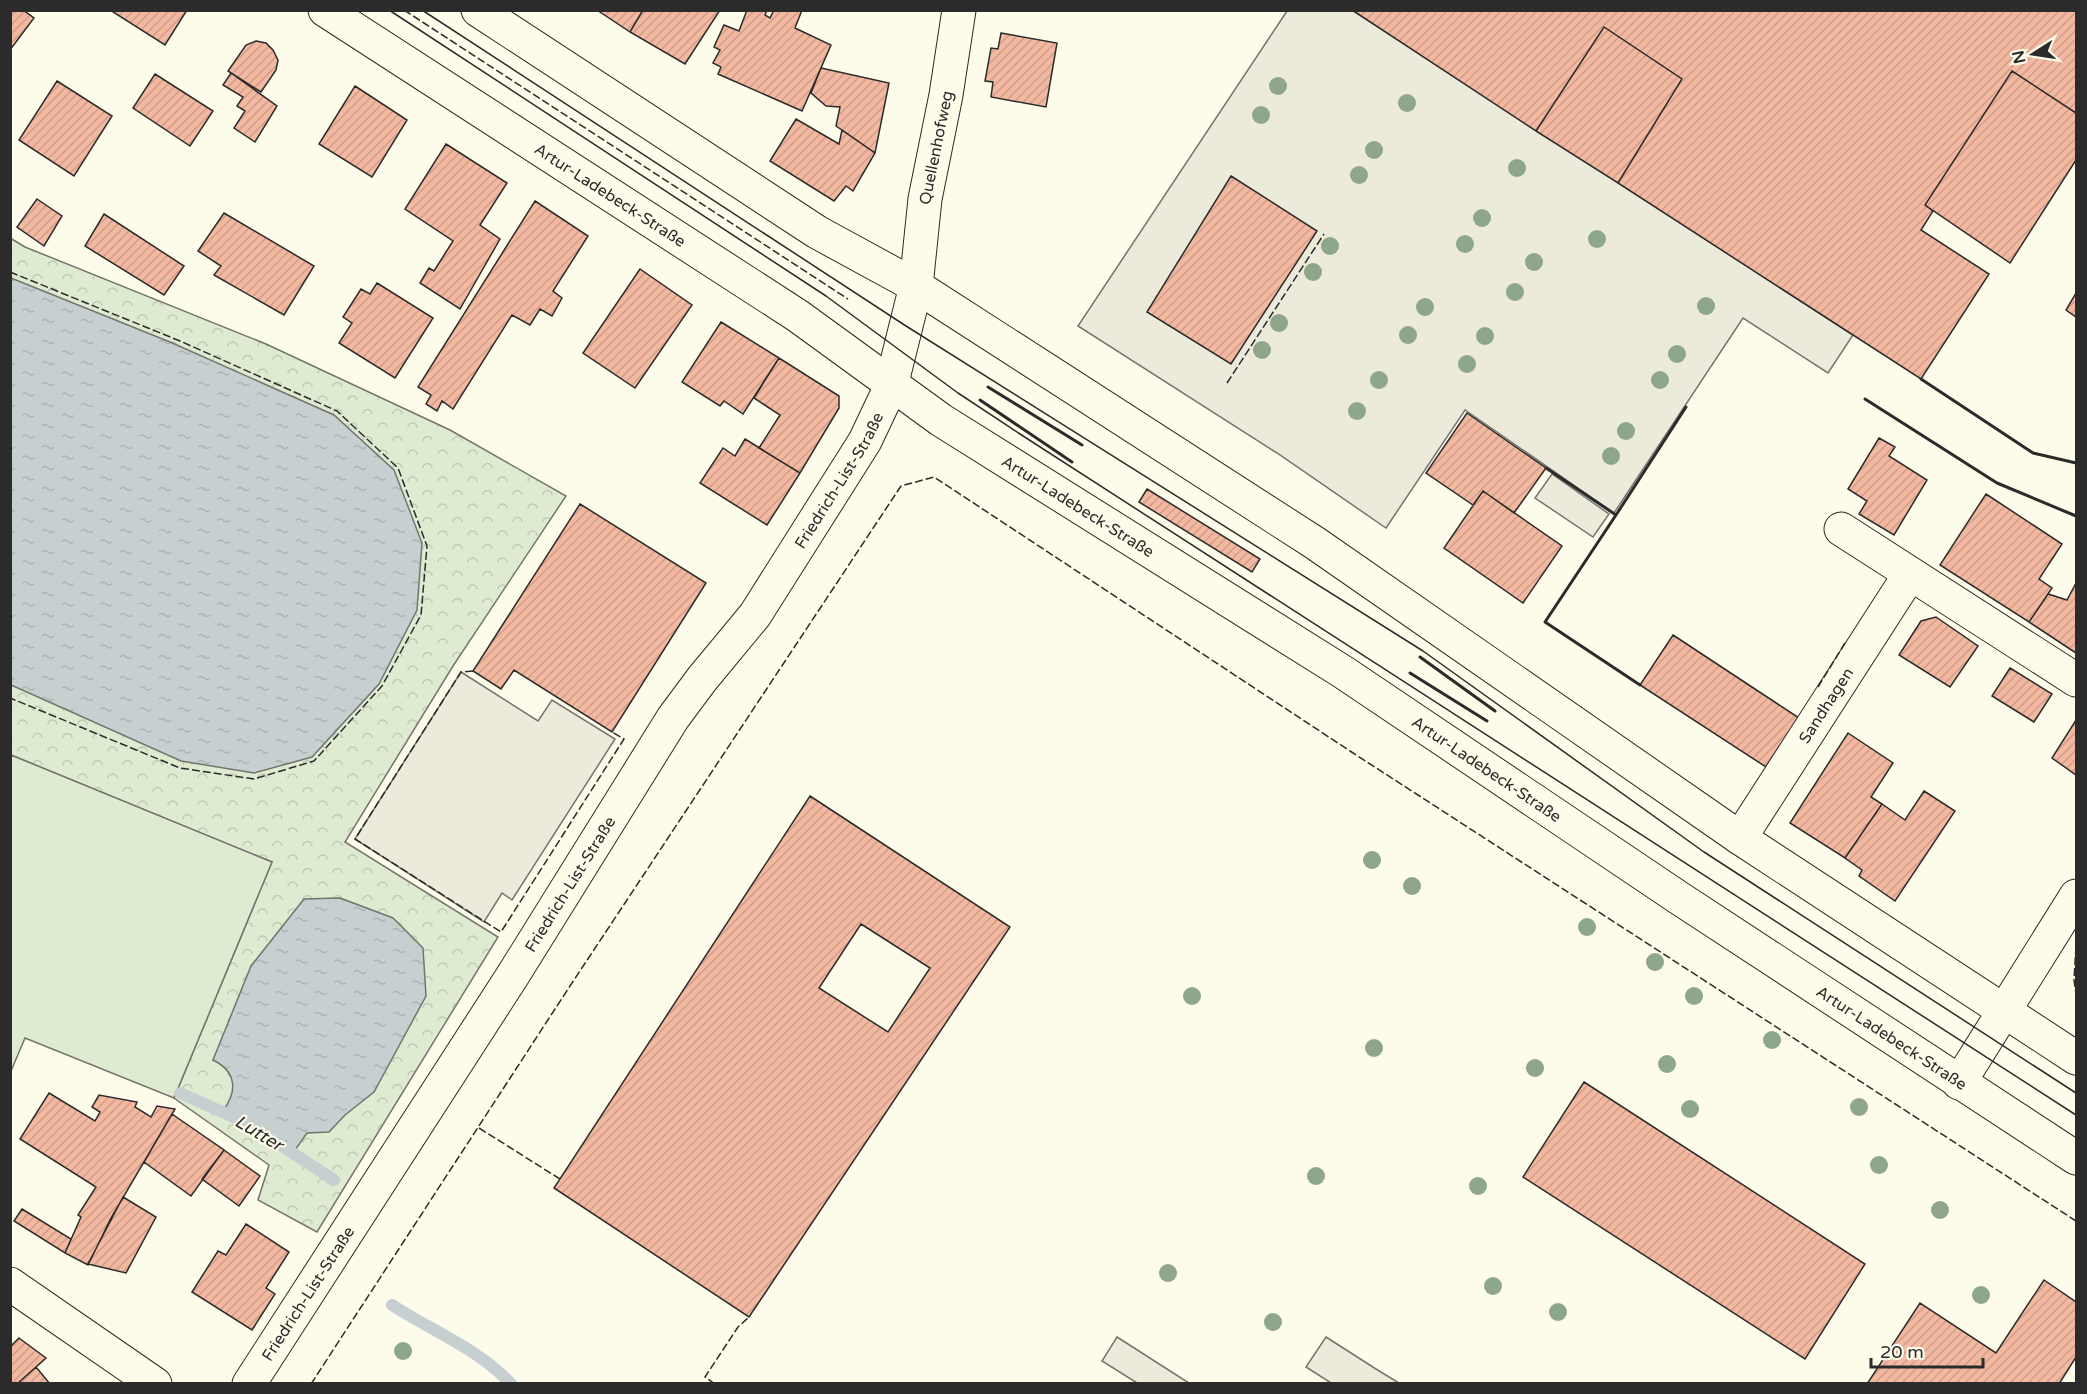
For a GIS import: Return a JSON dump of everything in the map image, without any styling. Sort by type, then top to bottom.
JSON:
[{"type":"street","name":"Artur-Ladebeck-Straße","points":[[325,10],[798,316],[891,386],[941,420],[1343,672],[1959,1083],[2076,1158]]},
{"type":"street","points":[[478,10],[817,232],[916,286],[1315,543],[1740,838],[2076,1058]]},
{"type":"street","name":"Quellenhofweg","points":[[916,286],[925,199],[946,96],[959,10]]},
{"type":"street","points":[[891,386],[916,286]]},
{"type":"street","name":"Friedrich-List-Straße","points":[[249,1383],[519,966],[674,718],[702,679],[755,615],[865,441],[891,386]]},
{"type":"street","points":[[1840,530],[2076,680]]},
{"type":"street","name":"Sandhagen","points":[[1740,838],[1910,574]]},
{"type":"street","points":[[1959,1083],[2006,1012],[2076,896]]},
{"type":"street","points":[[10,1284],[155,1383]]},
{"type":"green space","points":[[10,238],[25,247],[266,344],[450,430],[566,496],[453,666],[345,842],[498,937],[317,1232],[258,1200],[269,1165],[174,1098],[272,862],[11,755]]},
{"type":"green space","points":[[11,755],[272,862],[174,1098],[25,1038],[11,1071]]},
{"type":"shaded area","points":[[1352,10],[1853,335],[1828,373],[1743,318],[1614,513],[1465,410],[1386,528],[1277,453],[1078,326],[1287,11]]},
{"type":"shaded area","points":[[1552,474],[1609,514],[1593,537],[1535,498]]},
{"type":"shaded area","points":[[461,672],[538,721],[552,700],[615,739],[512,900],[502,893],[484,922],[355,839]]},
{"type":"shaded area","points":[[1117,1337],[1189,1383],[1137,1383],[1102,1361]]},
{"type":"shaded area","points":[[1326,1337],[1399,1383],[1331,1383],[1306,1367]]},
{"type":"water","points":[[11,278],[170,342],[334,415],[394,470],[422,543],[417,610],[379,684],[312,757],[254,773],[181,761],[11,685]]},
{"type":"water","points":[[340,898],[393,918],[423,948],[426,996],[374,1092],[345,1115],[329,1132],[307,1133],[293,1153],[247,1123],[222,1112],[233,1090],[231,1076],[227,1070],[213,1060],[251,966],[304,899]]},
{"type":"building","points":[[10,10],[23,10],[34,18],[10,50]]},
{"type":"building","points":[[110,10],[187,10],[165,45]]},
{"type":"building","points":[[597,10],[643,10],[630,32]]},
{"type":"building","points":[[643,10],[720,10],[685,64],[630,32]]},
{"type":"building","points":[[747,10],[767,10],[765,15],[770,18],[774,10],[802,10],[795,28],[831,45],[802,111],[718,74],[721,67],[713,63],[720,50],[714,47],[724,25],[739,31]]},
{"type":"building","points":[[1352,10],[2076,10],[2076,113],[2012,71],[1925,205],[1933,211],[1921,230],[1989,274],[1921,379],[1618,183],[1682,79],[1604,27],[1536,131]]},
{"type":"building","points":[[1604,27],[1682,79],[1618,183],[1536,131]]},
{"type":"building","points":[[1001,33],[1057,43],[1046,107],[991,97],[993,82],[985,81],[991,48],[998,49]]},
{"type":"building","points":[[256,41],[266,43],[278,60],[276,70],[261,92],[228,71],[246,45]]},
{"type":"building","points":[[821,68],[889,83],[875,153],[836,126],[840,107],[826,106],[811,93]]},
{"type":"building","points":[[2012,71],[2076,113],[2076,160],[2010,263],[1925,205]]},
{"type":"building","points":[[231,73],[277,106],[255,142],[234,128],[245,111],[237,106],[243,97],[223,85]]},
{"type":"building","points":[[155,74],[213,111],[190,146],[133,108]]},
{"type":"building","points":[[57,81],[112,116],[74,176],[19,140]]},
{"type":"building","points":[[355,86],[407,120],[372,177],[319,144]]},
{"type":"building","points":[[796,119],[839,144],[842,130],[875,153],[853,191],[846,186],[834,201],[770,161]]},
{"type":"building","points":[[446,144],[507,183],[480,225],[500,239],[460,309],[420,283],[429,268],[434,271],[453,241],[405,209]]},
{"type":"building","points":[[1231,176],[1317,231],[1231,364],[1147,312]]},
{"type":"building","points":[[37,199],[62,216],[44,246],[17,227]]},
{"type":"building","points":[[535,201],[588,236],[553,291],[562,298],[552,316],[540,309],[530,325],[512,315],[453,409],[442,401],[437,411],[426,404],[431,395],[418,387]]},
{"type":"building","points":[[224,213],[314,266],[284,315],[214,275],[221,266],[198,251]]},
{"type":"building","points":[[104,214],[184,266],[164,295],[85,246]]},
{"type":"building","points":[[640,269],[692,305],[635,388],[583,353]]},
{"type":"building","points":[[377,283],[433,318],[395,378],[339,343],[352,323],[343,317],[361,289],[370,294]]},
{"type":"building","points":[[2076,293],[2076,317],[2066,310]]},
{"type":"building","points":[[721,322],[779,358],[743,414],[724,401],[720,406],[682,382]]},
{"type":"building","points":[[779,358],[839,396],[839,408],[800,473],[759,448],[780,415],[754,398]]},
{"type":"building","points":[[1467,413],[1546,468],[1514,513],[1483,491],[1473,505],[1426,473]]},
{"type":"building","points":[[1879,438],[1895,447],[1889,456],[1927,480],[1894,535],[1859,514],[1867,501],[1848,489]]},
{"type":"building","points":[[745,439],[800,473],[767,525],[700,483],[723,448],[735,456]]},
{"type":"building","points":[[1147,489],[1260,559],[1252,572],[1139,502]]},
{"type":"building","points":[[1483,491],[1562,546],[1523,603],[1444,548]]},
{"type":"building","points":[[1986,494],[2062,544],[2039,579],[2052,588],[2029,622],[1940,565]]},
{"type":"building","points":[[580,504],[706,583],[612,732],[514,670],[501,689],[473,671]]},
{"type":"building","points":[[2076,583],[2076,653],[2029,622],[2048,594],[2067,600]]},
{"type":"building","points":[[1936,617],[1978,646],[1950,687],[1899,655],[1921,621]]},
{"type":"building","points":[[1673,635],[1799,718],[1766,767],[1640,685]]},
{"type":"building","points":[[2010,668],[2052,694],[2034,722],[1992,696]]},
{"type":"building","points":[[2076,720],[2076,775],[2052,758]]},
{"type":"building","points":[[1848,733],[1893,763],[1871,797],[1882,804],[1845,858],[1790,823]]},
{"type":"building","points":[[1924,791],[1955,811],[1895,901],[1859,876],[1862,870],[1845,858],[1882,804],[1905,820]]},
{"type":"building","points":[[810,796],[1010,927],[749,1317],[554,1188]],"holes":[[[861,924],[930,968],[888,1032],[819,988]]]},
{"type":"building","points":[[1584,1082],[1865,1264],[1805,1359],[1523,1177]]},
{"type":"building","points":[[49,1093],[95,1121],[100,1112],[92,1107],[99,1095],[137,1102],[135,1107],[151,1117],[157,1106],[175,1109],[111,1218],[88,1265],[65,1253],[81,1217],[78,1215],[96,1187],[20,1139]]},
{"type":"building","points":[[172,1114],[224,1150],[191,1196],[144,1162]]},
{"type":"building","points":[[224,1150],[260,1176],[239,1206],[202,1179]]},
{"type":"building","points":[[123,1197],[156,1217],[126,1273],[88,1264]]},
{"type":"building","points":[[22,1209],[71,1239],[65,1253],[14,1221]]},
{"type":"building","points":[[246,1224],[289,1252],[266,1288],[275,1294],[252,1330],[192,1292],[218,1251],[226,1255]]},
{"type":"building","points":[[2044,1280],[2076,1302],[2076,1357],[2059,1384],[1867,1384],[1920,1303],[1996,1353]]},
{"type":"building","points":[[19,1338],[46,1358],[17,1384],[10,1384],[10,1347]]},
{"type":"building","points":[[36,1367],[50,1384],[17,1384]]},
{"type":"waterway","name":"Lutter","points":[[180,1093],[247,1123],[334,1180]]},
{"type":"waterway","name":"Lutter","points":[[392,1305],[470,1350],[511,1384]]},
{"type":"tram line","points":[[389,10],[826,296],[958,393],[1020,434],[2076,1115]]},
{"type":"tram line","points":[[422,10],[906,326],[1423,651],[1704,852],[2076,1093]]},
{"type":"fence","points":[[404,10],[848,299]]},
{"type":"fence","points":[[1227,383],[1324,234]]},
{"type":"fence","points":[[10,272],[180,341],[337,411],[398,468],[427,546],[421,615],[382,686],[314,761],[254,779],[180,768],[10,698]]},
{"type":"fence","points":[[311,1384],[570,986],[901,486],[934,477],[1350,751],[2076,1221]]},
{"type":"fence","points":[[1818,687],[1845,643]]},
{"type":"fence","points":[[473,671],[461,672],[355,839],[501,932],[624,739],[612,732]]},
{"type":"fence","points":[[2076,946],[2074,980],[2076,994]]},
{"type":"fence","points":[[479,1128],[560,1179]]},
{"type":"fence","points":[[715,1384],[705,1377],[738,1327],[749,1317]]},
{"type":"wall","points":[[1921,379],[2033,453],[2076,463]]},
{"type":"wall","points":[[988,387],[1082,445]]},
{"type":"wall","points":[[1865,399],[1997,483],[2076,516]]},
{"type":"wall","points":[[980,400],[1072,462]]},
{"type":"wall","points":[[1616,515],[1686,407]]},
{"type":"wall","points":[[1546,468],[1616,515],[1545,622],[1640,685]]},
{"type":"wall","points":[[1420,657],[1495,711]]},
{"type":"wall","points":[[1410,673],[1487,721]]}]
